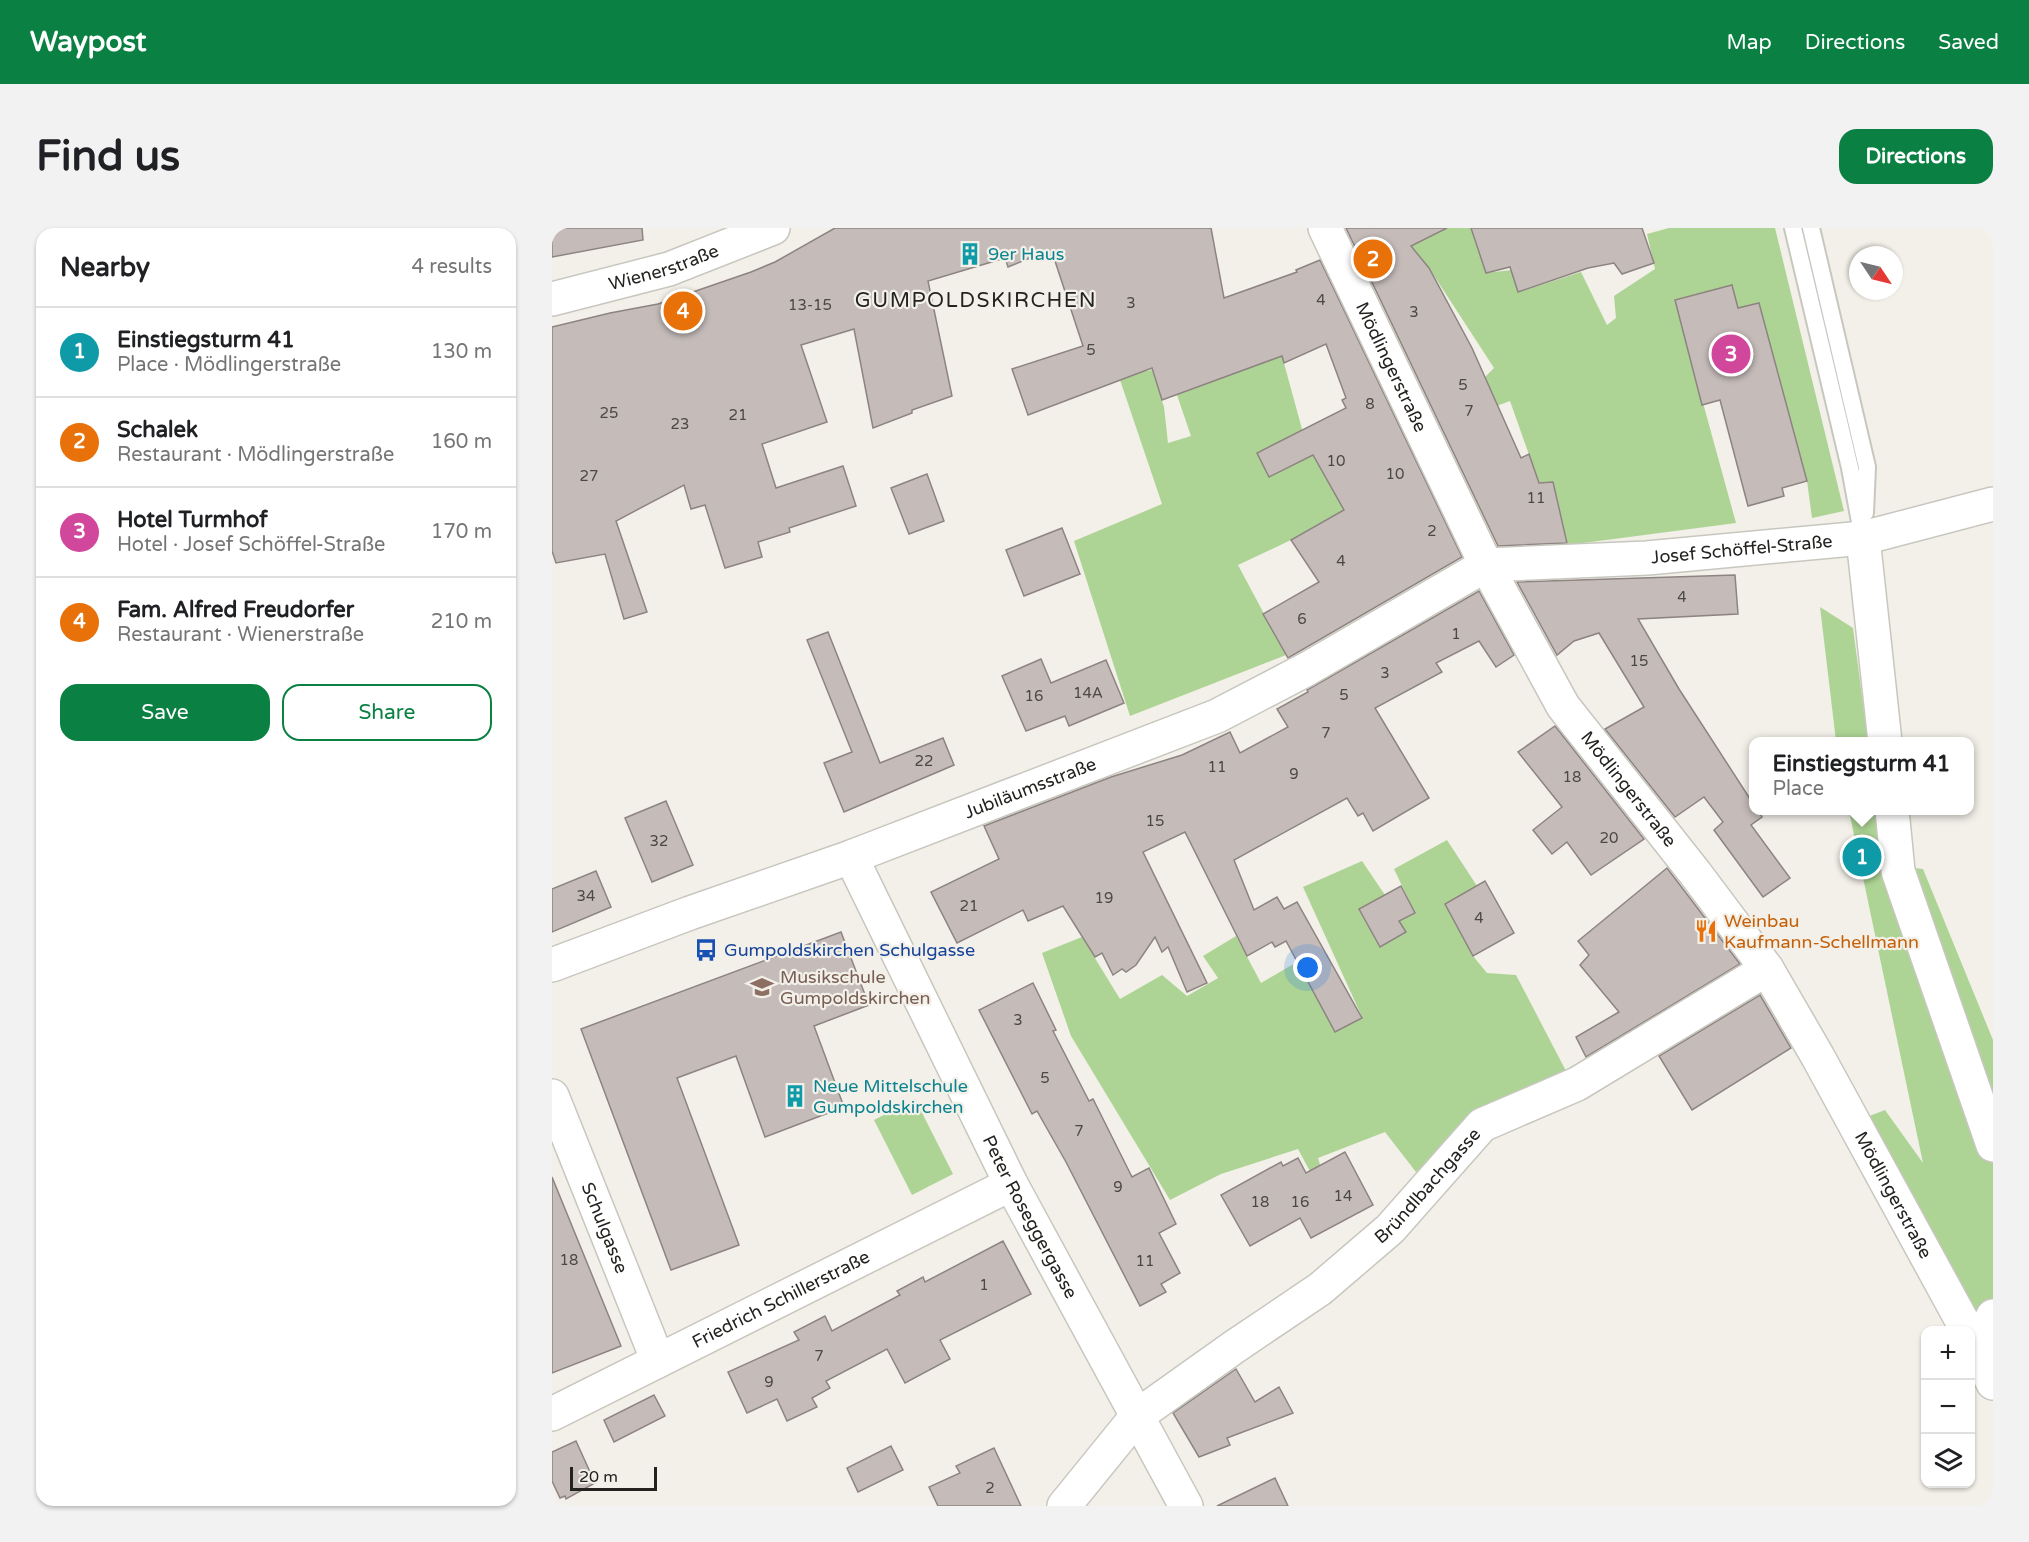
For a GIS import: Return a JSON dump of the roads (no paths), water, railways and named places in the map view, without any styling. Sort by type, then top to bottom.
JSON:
[{"type":"street","name":"Wienerstraße","points":[[552,299],[669,269],[773,228]]},
{"type":"street","name":"Mödlingerstraße","points":[[1325,228],[1486,565],[1563,706],[1695,873],[1767,969],[1818,1057],[1964,1326]]},
{"type":"street","name":"Josef Schöffel-Straße","points":[[1486,565],[1647,558],[1863,538],[1993,504]]},
{"type":"street","points":[[1863,538],[1884,737]]},
{"type":"street","name":"Jubiläumsstraße","points":[[552,965],[690,913],[851,858],[1217,716],[1307,669],[1486,565]]},
{"type":"street","points":[[1892,815],[1898,871],[1993,1145]]},
{"type":"street","name":"Peter Roseggergasse","points":[[851,858],[1011,1184],[1186,1506]]},
{"type":"street","name":"Bründlbachgasse","points":[[1064,1506],[1137,1416],[1233,1347],[1320,1289],[1390,1229],[1482,1125],[1577,1084],[1767,969]]},
{"type":"street","name":"Schulgasse","points":[[552,1096],[658,1361]]},
{"type":"street","name":"Friedrich Schillerstraße","points":[[552,1414],[1011,1184]]},
{"type":"street","points":[[1975,1334],[1993,1316]]},
{"type":"street","name":"Mödlingerstraße","points":[[1975,1346],[1993,1383]]},
{"type":"lane","points":[[1792,228],[1850,468],[1863,538]]},
{"type":"lane","points":[[1810,228],[1867,467],[1863,538]]},
{"type":"place","name":"9er Haus","points":[[970,254]]},
{"type":"place","name":"Schalek","points":[[1373,259]]},
{"type":"place","name":"Fam. Alfred Freudorfer","points":[[683,311]]},
{"type":"place","name":"Hotel Turmhof","points":[[1731,354]]},
{"type":"place","name":"Einstiegsturm 41","points":[[1862,857]]},
{"type":"place","name":"Weinbau Kaufmann-Schellmann","points":[[1706,931]]},
{"type":"place","name":"Gumpoldskirchen Schulgasse","points":[[706,950]]},
{"type":"place","name":"Musikschule Gumpoldskirchen","points":[[762,987]]},
{"type":"place","name":"Neue Mittelschule Gumpoldskirchen","points":[[795,1096]]},
{"type":"district","name":"GUMPOLDSKIRCHEN","points":[[976,300]]}]
